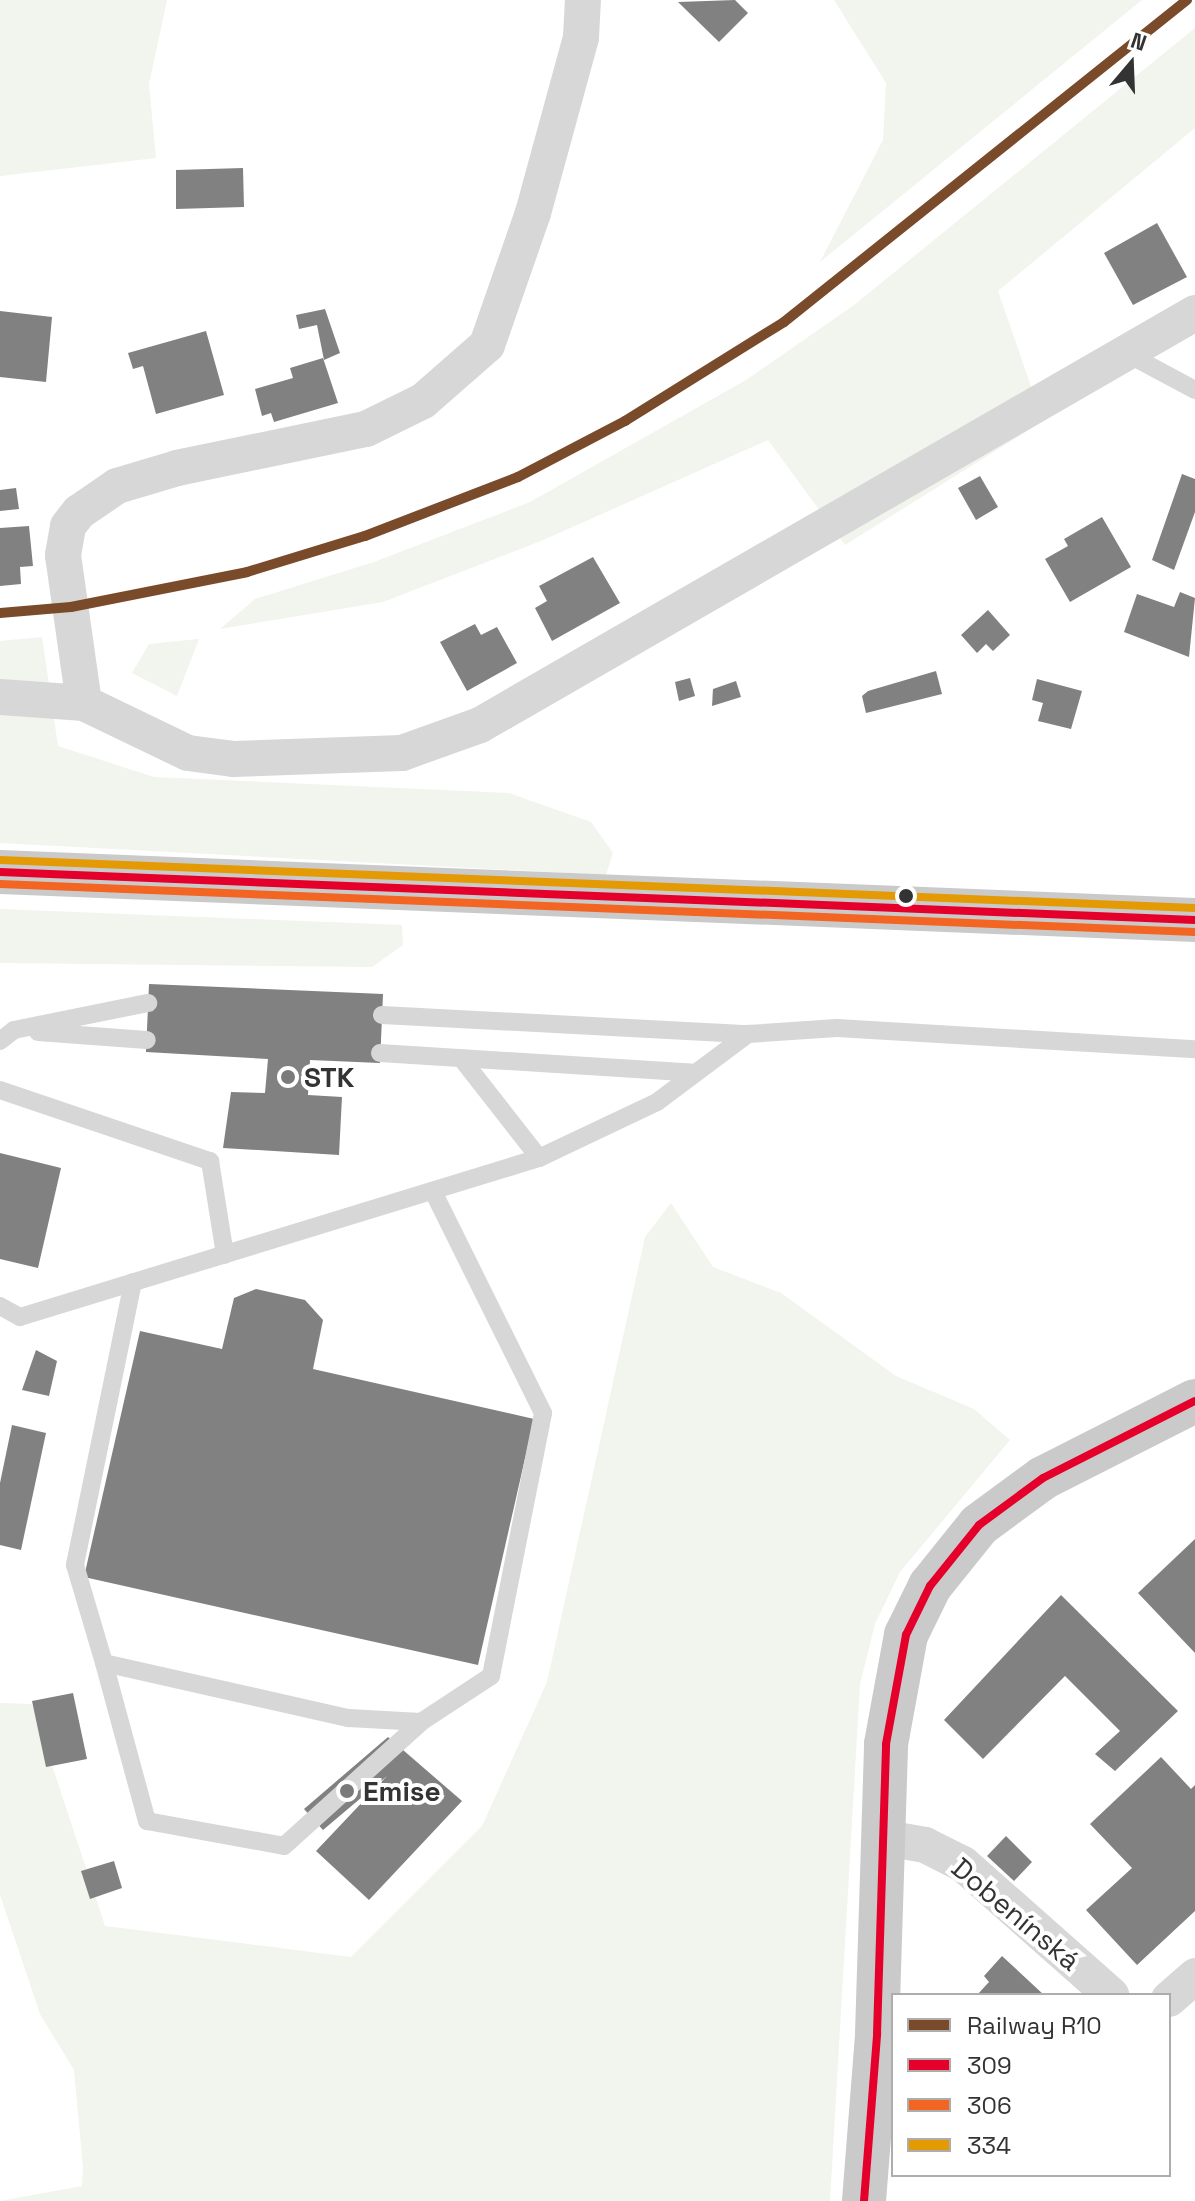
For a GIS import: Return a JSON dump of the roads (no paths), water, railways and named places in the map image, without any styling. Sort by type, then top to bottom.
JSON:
[{"type":"main road","points":[[0,872],[1189,922]]},
{"type":"main road","points":[[864,2201],[877,2034],[880,1837],[896,1677],[906,1635],[950,1555],[1043,1478],[1195,1401]]},
{"type":"street","points":[[84,703],[63,555],[68,526],[79,512],[117,486],[177,468],[366,429],[423,401],[487,345],[537,198],[581,37],[583,0]]},
{"type":"street","points":[[0,697],[84,703],[188,753],[233,759],[402,753],[480,725],[1195,313]]},
{"type":"street","name":"Dobenínská","points":[[880,1837],[925,1845],[963,1864],[1109,1993]]},
{"type":"street","points":[[1171,1997],[1195,1976]]},
{"type":"lane","points":[[1126,353],[1195,390]]},
{"type":"lane","points":[[7,1035],[148,1003]]},
{"type":"lane","points":[[382,1015],[748,1034],[837,1028],[1195,1049]]},
{"type":"lane","points":[[0,1306],[20,1317],[539,1158],[657,1102],[748,1034]]},
{"type":"lane","points":[[7,1035],[147,1040]]},
{"type":"lane","points":[[380,1053],[694,1073]]},
{"type":"lane","points":[[461,1058],[539,1158]]},
{"type":"lane","points":[[0,1090],[210,1161],[225,1255]]},
{"type":"lane","points":[[133,1282],[75,1565],[147,1821],[284,1846],[421,1722],[491,1676],[543,1413],[433,1191]]},
{"type":"lane","points":[[104,1663],[349,1718],[421,1722]]},
{"type":"rail line","name":"R10","points":[[0,613],[71,607],[247,572],[365,536],[518,477],[625,421],[784,322],[1187,0]]},
{"type":"place","name":"STK","points":[[288,1077]]},
{"type":"place","name":"Emise","points":[[347,1791]]}]
